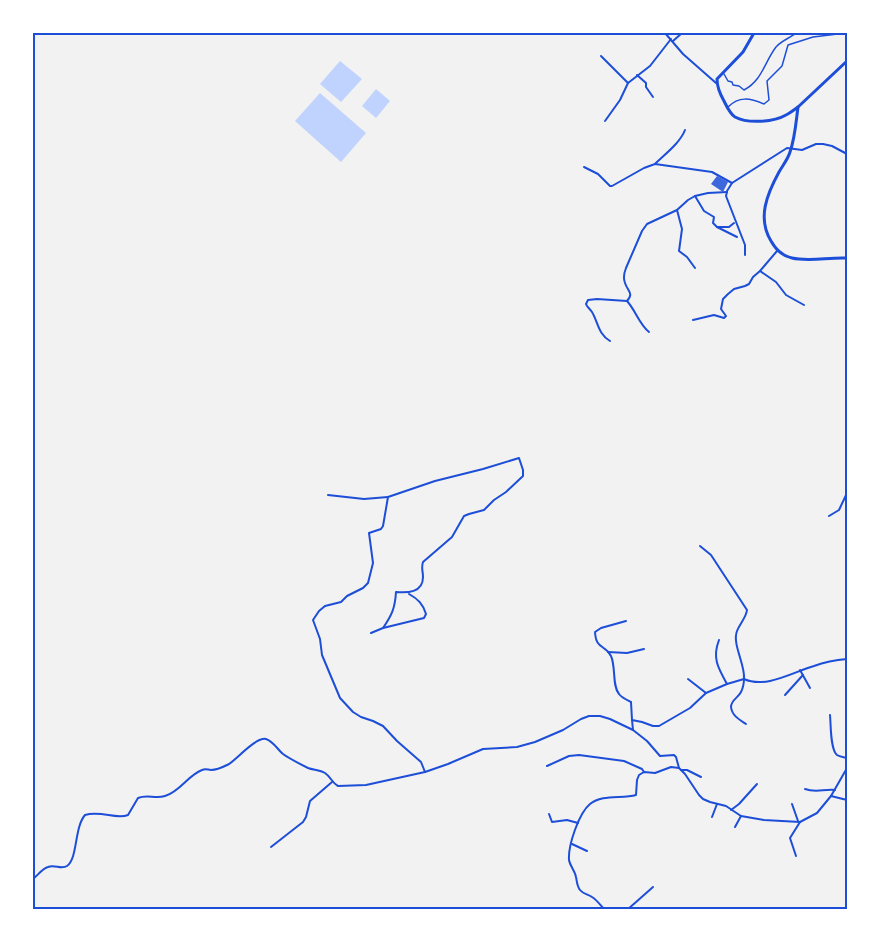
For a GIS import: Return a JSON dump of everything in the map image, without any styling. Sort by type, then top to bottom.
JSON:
[{"type":"main road","points":[[754,33],[743,52],[717,79],[718,90],[728,108],[736,117],[749,121],[763,122],[786,116],[847,61]]},
{"type":"main road","points":[[798,107],[789,156],[770,190],[764,209],[766,230],[777,251],[790,258],[847,258]]},
{"type":"street","points":[[665,33],[683,54],[717,84]]},
{"type":"street","points":[[605,121],[620,100],[628,83],[650,66],[672,40],[682,33]]},
{"type":"street","points":[[723,72],[733,85],[740,86],[744,90],[749,88],[763,71],[778,45],[796,33]]},
{"type":"street","points":[[728,108],[737,100],[752,99],[764,104],[769,100],[766,81],[782,66],[788,45],[813,37],[846,33]]},
{"type":"street","points":[[601,56],[628,83]]},
{"type":"street","points":[[637,75],[646,83],[653,97]]},
{"type":"street","points":[[584,167],[598,174],[612,186],[655,164],[683,135],[685,130]]},
{"type":"street","points":[[746,255],[745,245],[726,196],[732,183],[787,148],[802,150],[816,144],[823,144],[847,154]]},
{"type":"street","points":[[655,164],[712,172],[732,183]]},
{"type":"street","points":[[627,301],[630,294],[624,274],[647,224],[677,210],[694,196],[727,192]]},
{"type":"street","points":[[694,196],[704,211],[714,217],[713,223],[717,227],[737,237]]},
{"type":"street","points":[[677,210],[682,229],[679,251],[695,268]]},
{"type":"street","points":[[717,227],[729,227],[734,223]]},
{"type":"street","points":[[693,320],[714,315],[724,319],[726,316],[722,309],[723,299],[734,289],[749,284],[777,251]]},
{"type":"street","points":[[760,271],[776,282],[786,295],[804,305]]},
{"type":"street","points":[[610,341],[601,333],[587,306],[588,300],[593,298],[627,301],[642,327],[649,332]]},
{"type":"street","points":[[328,495],[364,499],[388,497],[435,481],[516,458],[520,459],[523,476],[484,510],[464,516],[452,537],[423,562],[422,582],[418,589],[409,594]]},
{"type":"street","points":[[829,516],[839,510],[847,493]]},
{"type":"street","points":[[388,497],[383,526],[369,533],[373,563],[368,583],[339,603],[331,604],[319,611],[313,620],[320,639],[322,655],[340,698],[353,712],[383,726],[421,762],[425,772]]},
{"type":"street","points":[[700,546],[711,555],[747,610],[746,617],[736,633],[744,679],[742,690],[731,704],[731,709],[737,719],[746,724]]},
{"type":"street","points":[[371,633],[426,617],[423,605],[409,594],[396,592],[395,607],[383,628]]},
{"type":"street","points":[[626,621],[595,632],[597,643],[611,657],[616,690],[631,702],[633,730]]},
{"type":"street","points":[[719,640],[714,658],[727,684]]},
{"type":"street","points":[[608,652],[623,654],[644,649]]},
{"type":"street","points":[[632,720],[659,726],[690,708],[706,693],[727,684],[744,679],[770,680],[825,662],[847,659]]},
{"type":"street","points":[[800,670],[810,688]]},
{"type":"street","points":[[785,695],[803,675]]},
{"type":"street","points":[[688,679],[706,693]]},
{"type":"street","points":[[830,715],[832,744],[835,752],[847,758]]},
{"type":"street","points":[[33,879],[46,867],[68,866],[73,857],[79,825],[85,815],[100,813],[121,817],[128,815],[138,798],[160,797],[174,793],[201,770],[214,770],[227,765],[241,756],[255,741],[260,740],[269,740],[291,759],[323,772],[338,786],[359,786],[425,772],[448,765],[483,749],[517,747],[535,742],[562,730],[581,718],[600,716],[633,730],[648,741],[660,756],[674,755],[680,769],[703,799],[726,806],[741,816],[764,820],[799,821],[817,813],[835,790],[847,768]]},
{"type":"street","points":[[547,766],[569,756],[579,755],[624,761],[644,772]]},
{"type":"street","points":[[605,910],[593,897],[579,889],[576,875],[569,861],[582,813],[595,801],[636,795],[637,780],[644,772],[655,772],[672,767],[687,770],[701,777]]},
{"type":"street","points":[[271,847],[303,822],[310,801],[332,782]]},
{"type":"street","points":[[731,810],[757,784]]},
{"type":"street","points":[[805,789],[812,792],[825,789],[835,790]]},
{"type":"street","points":[[831,796],[847,800]]},
{"type":"street","points":[[712,817],[717,804]]},
{"type":"street","points":[[792,804],[799,821]]},
{"type":"street","points":[[549,814],[552,822],[567,820],[578,823]]},
{"type":"street","points":[[735,827],[741,816]]},
{"type":"street","points":[[796,856],[790,838],[799,821]]},
{"type":"street","points":[[572,844],[587,851]]},
{"type":"street","points":[[628,910],[653,887]]},
{"type":"water","points":[[340,61],[362,79],[341,102],[320,84]]},
{"type":"water","points":[[376,89],[390,101],[376,118],[362,106]]},
{"type":"water","points":[[320,93],[366,133],[341,162],[295,121]]},
{"type":"building","points":[[717,176],[728,182],[723,192],[711,184]]}]
